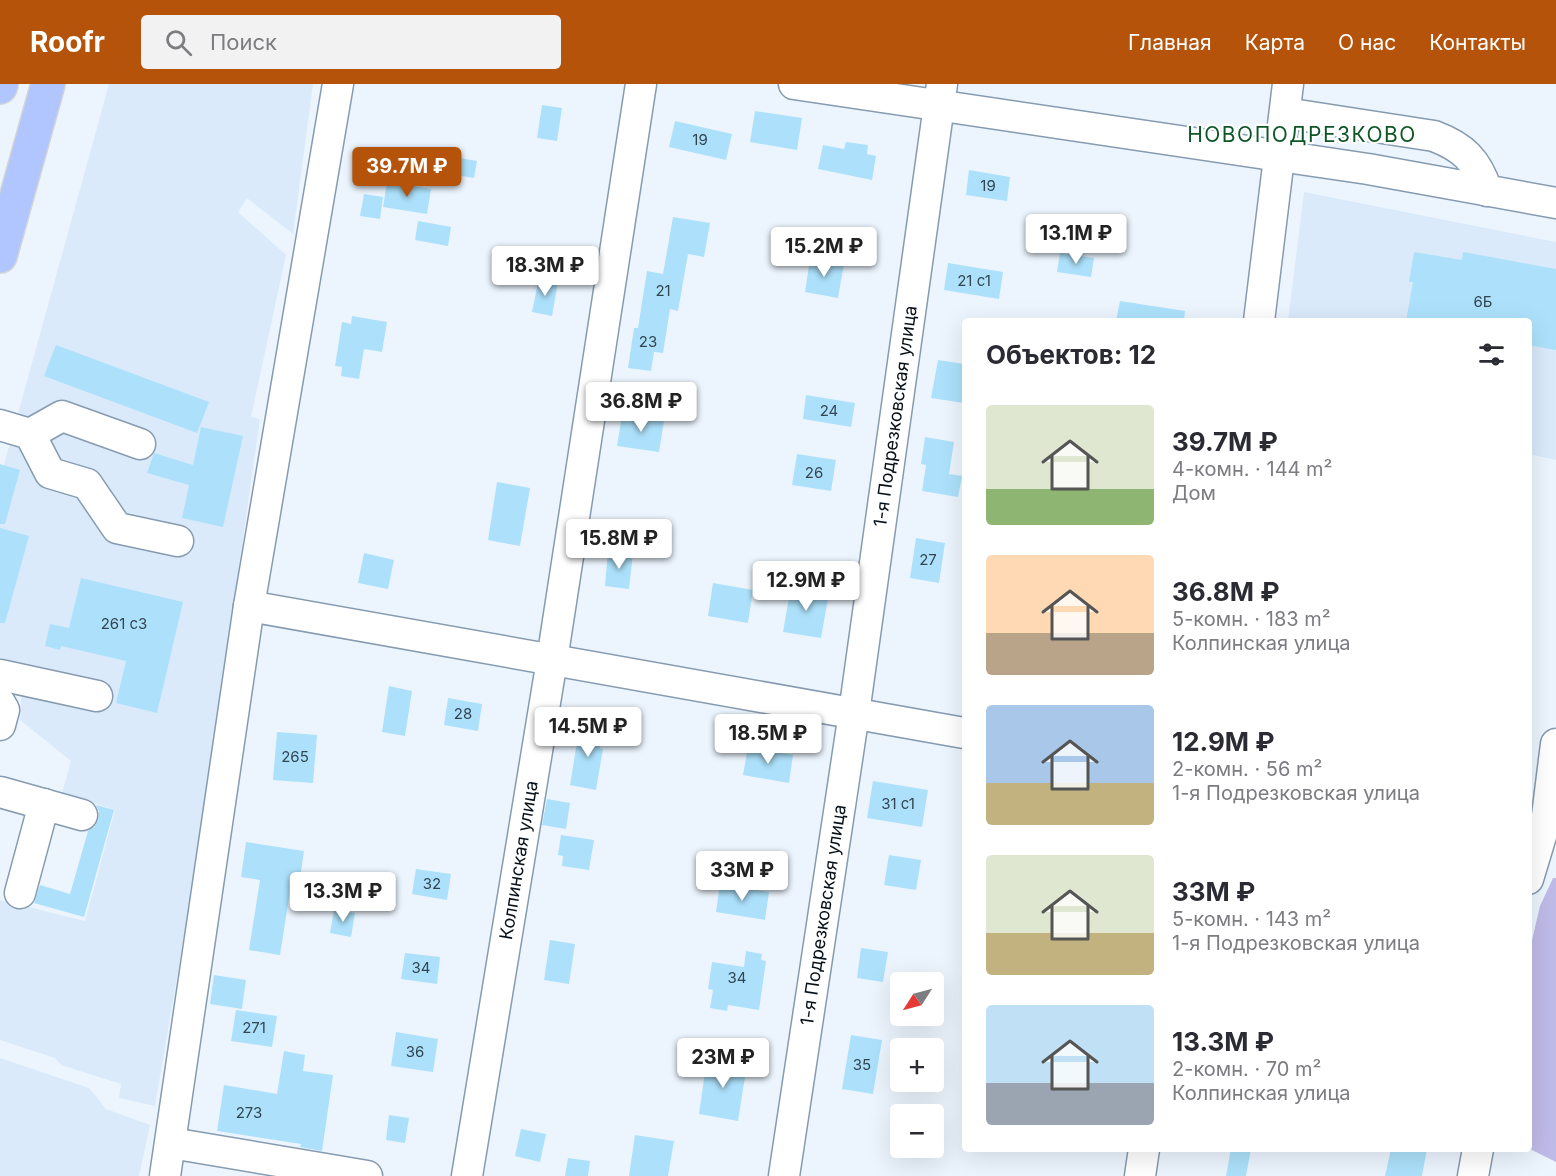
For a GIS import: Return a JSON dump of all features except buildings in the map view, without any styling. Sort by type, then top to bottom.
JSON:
[{"type":"highway","points":[[0,256],[48,84]]},
{"type":"street","points":[[165,1176],[249,606],[338,84]]},
{"type":"street","name":"Колпинская улица","points":[[467,1176],[552,660],[640,84]]},
{"type":"street","points":[[794,84],[940,95],[1556,203]]},
{"type":"street","name":"1-я Подрезковская улица","points":[[784,1176],[854,713],[940,95]]},
{"type":"street","points":[[1259,318],[1286,98],[1452,142],[1477,166],[1487,191]]},
{"type":"street","points":[[30,434],[62,416],[140,444]]},
{"type":"street","points":[[0,424],[30,434],[50,473],[87,484],[117,528],[178,541]]},
{"type":"street","points":[[249,606],[962,733]]},
{"type":"street","points":[[0,675],[97,696]]},
{"type":"street","points":[[0,703],[4,710],[0,725]]},
{"type":"street","points":[[1532,869],[1541,847],[1547,816],[1556,744]]},
{"type":"street","points":[[0,792],[82,814]]},
{"type":"street","points":[[20,892],[44,804]]},
{"type":"street","points":[[171,1143],[367,1176]]},
{"type":"street","points":[[1140,1176],[1144,1152]]},
{"type":"street","points":[[1473,1176],[1477,1152]]},
{"type":"shaded area","points":[[109,84],[313,84],[293,234],[247,198],[238,212],[286,255],[251,417],[260,419],[199,848],[155,1106],[119,1098],[121,1084],[61,1065],[55,1058],[0,1040],[0,900],[85,921],[115,810],[62,793],[71,761],[20,720],[22,689],[0,684],[0,479]]},
{"type":"shaded area","points":[[1304,192],[1556,242],[1556,460],[1532,455],[1532,318],[1288,318]]},
{"type":"shaded area","points":[[1553,878],[1556,878],[1556,1162],[1532,1150],[1532,940],[1540,906]]},
{"type":"shaded area","points":[[0,1058],[89,1088],[106,1109],[150,1125],[139,1176],[0,1176]]},
{"type":"district","name":"НОВОПОДРЕЗКОВО","points":[[1302,135]]}]
